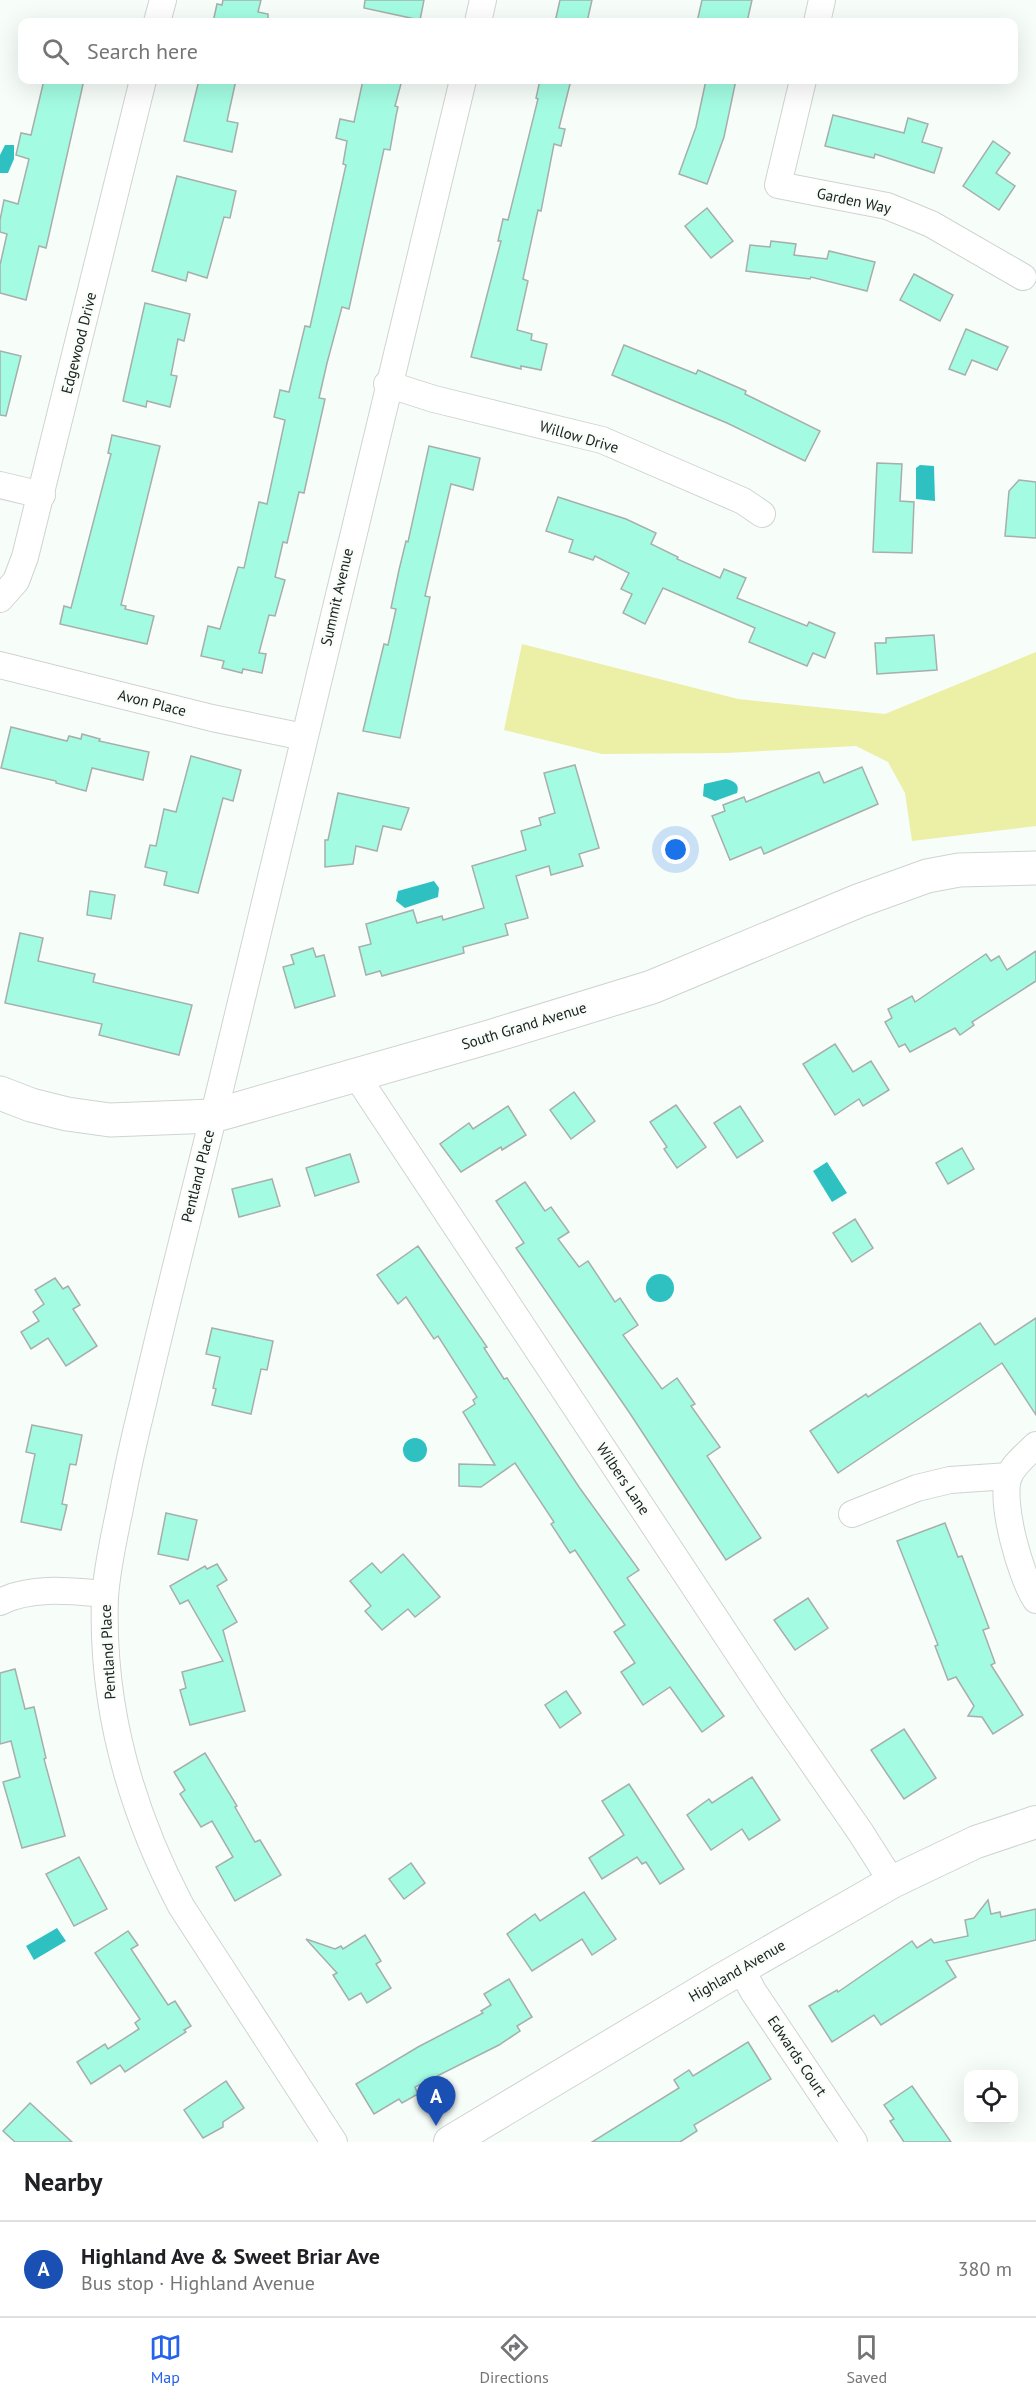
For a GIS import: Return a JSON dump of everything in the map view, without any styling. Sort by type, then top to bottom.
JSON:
[{"type":"main road","name":"South Grand Avenue","points":[[0,1093],[40,1107],[110,1120],[213,1116],[526,1026],[652,987],[858,901],[927,876],[959,870],[1036,868]]},
{"type":"street","points":[[158,18],[163,0]]},
{"type":"street","points":[[479,18],[483,0]]},
{"type":"street","points":[[818,18],[822,0]]},
{"type":"street","name":"Edgewood Drive","points":[[0,599],[16,581],[25,557],[142,84]]},
{"type":"street","name":"Summit Avenue","points":[[213,1116],[387,384],[463,84]]},
{"type":"street","name":"Garden Way","points":[[802,84],[778,185],[887,206],[932,224],[1023,277]]},
{"type":"street","name":"Willow Drive","points":[[387,384],[434,399],[602,440],[743,501],[762,514]]},
{"type":"street","points":[[0,484],[42,495]]},
{"type":"street","name":"Avon Place","points":[[0,665],[212,718],[304,737]]},
{"type":"street","name":"Wilbers Lane","points":[[356,1075],[892,1882]]},
{"type":"street","name":"Pentland Place","points":[[213,1116],[133,1444],[111,1552],[105,1594],[105,1642],[112,1713],[123,1762],[144,1828],[181,1906],[334,2142]]},
{"type":"street","points":[[1036,1444],[1009,1476],[1006,1493],[1018,1562],[1036,1600]]},
{"type":"street","points":[[852,1514],[917,1488],[950,1480],[1009,1476]]},
{"type":"street","points":[[0,1602],[14,1595],[30,1593],[105,1594]]},
{"type":"street","name":"Highland Avenue","points":[[450,2142],[719,1981],[742,1970],[770,1951],[892,1882],[976,1842],[1036,1822]]},
{"type":"street","name":"Edwards Court","points":[[742,1970],[753,1991],[854,2142]]},
{"type":"green space","points":[[522,644],[738,699],[885,714],[1036,652],[1036,826],[912,841],[905,793],[888,762],[856,746],[725,753],[602,754],[504,730]]},
{"type":"water","points":[[5,145],[14,145],[14,159],[8,173],[0,173],[0,155]]},
{"type":"water","points":[[920,465],[934,466],[935,501],[916,499],[916,468]]},
{"type":"water","points":[[726,779],[736,783],[737,793],[715,801],[703,796],[704,784]]},
{"type":"water","points":[[434,881],[439,888],[438,897],[405,908],[396,901],[398,891]]},
{"type":"water","points":[[827,1162],[847,1193],[832,1202],[813,1171]]},
{"type":"water","points":[[660,1274],[670,1278],[674,1288],[670,1298],[660,1302],[650,1298],[646,1288],[650,1278]]},
{"type":"water","points":[[415,1438],[424,1441],[427,1450],[424,1459],[415,1462],[406,1459],[403,1450],[406,1441]]},
{"type":"water","points":[[57,1928],[66,1941],[34,1960],[26,1946]]},
{"type":"building","points":[[223,0],[261,0],[258,12],[268,14],[268,18],[214,18],[217,4],[222,5]]},
{"type":"building","points":[[365,0],[424,0],[420,18],[364,8]]},
{"type":"building","points":[[560,0],[592,0],[588,18],[556,18]]},
{"type":"building","points":[[702,0],[752,0],[748,18],[698,18]]},
{"type":"building","points":[[43,84],[83,84],[46,248],[39,246],[26,300],[0,293],[0,265],[7,234],[0,232],[0,220],[4,200],[18,204],[29,159],[16,155],[21,133],[31,135]]},
{"type":"building","points":[[198,84],[235,84],[227,121],[238,123],[232,152],[184,141]]},
{"type":"building","points":[[362,84],[401,84],[395,106],[398,107],[390,150],[384,149],[349,309],[342,307],[327,363],[319,398],[325,399],[304,493],[299,492],[287,543],[283,542],[275,577],[285,580],[275,616],[269,615],[259,653],[266,654],[262,673],[243,669],[242,673],[222,668],[224,661],[201,656],[208,626],[220,629],[238,567],[244,568],[259,502],[267,504],[285,420],[274,417],[280,390],[289,392],[305,326],[310,327],[346,165],[343,164],[347,141],[336,138],[340,119],[354,122]]},
{"type":"building","points":[[539,84],[570,84],[559,128],[565,129],[561,146],[554,144],[541,211],[538,210],[523,279],[528,281],[517,330],[532,334],[531,340],[547,344],[541,370],[521,366],[521,369],[471,357],[501,241],[498,241],[503,219],[508,220],[538,99],[536,98]]},
{"type":"building","points":[[705,84],[735,84],[724,137],[707,184],[679,174],[696,127]]},
{"type":"building","points":[[833,115],[904,133],[908,118],[928,124],[922,142],[942,148],[934,173],[875,154],[874,158],[825,146]]},
{"type":"building","points":[[993,141],[1010,153],[996,173],[1015,186],[999,210],[963,186]]},
{"type":"building","points":[[177,176],[236,191],[230,218],[224,217],[207,278],[188,272],[186,281],[152,271]]},
{"type":"building","points":[[707,208],[733,241],[711,258],[685,226]]},
{"type":"building","points":[[771,241],[796,244],[794,255],[827,259],[829,251],[875,262],[867,291],[811,277],[810,279],[746,271],[750,245],[770,247]]},
{"type":"building","points":[[914,274],[953,295],[940,321],[900,300]]},
{"type":"building","points":[[145,303],[190,314],[184,341],[178,339],[171,375],[177,376],[170,407],[147,401],[146,407],[123,401]]},
{"type":"building","points":[[966,329],[1008,347],[997,370],[972,360],[965,375],[949,369]]},
{"type":"building","points":[[624,345],[696,374],[698,370],[746,391],[745,394],[820,431],[805,461],[727,423],[612,375]]},
{"type":"building","points":[[0,351],[21,356],[6,416],[0,415]]},
{"type":"building","points":[[112,435],[160,446],[121,605],[126,606],[125,609],[154,616],[147,644],[60,624],[64,606],[71,608],[111,454],[108,453]]},
{"type":"building","points":[[429,446],[480,458],[473,490],[451,484],[425,596],[430,597],[400,738],[363,731],[384,644],[388,645],[396,609],[391,608]]},
{"type":"building","points":[[877,463],[902,464],[900,501],[914,502],[912,553],[873,552]]},
{"type":"building","points":[[1019,480],[1036,482],[1036,538],[1005,536],[1009,491]]},
{"type":"building","points":[[558,497],[626,519],[656,533],[651,544],[678,557],[677,559],[720,578],[724,569],[746,578],[737,598],[807,626],[809,622],[835,633],[825,658],[813,653],[807,666],[749,642],[755,628],[663,588],[645,624],[623,613],[632,594],[621,589],[629,573],[595,556],[593,560],[569,552],[573,540],[546,531]]},
{"type":"building","points":[[934,635],[937,670],[877,674],[875,643],[886,643],[886,638]]},
{"type":"building","points":[[11,727],[67,741],[69,736],[81,739],[82,734],[100,739],[99,741],[149,752],[143,780],[92,768],[86,791],[56,783],[56,781],[1,768]]},
{"type":"building","points":[[191,756],[241,770],[233,801],[223,798],[198,893],[164,885],[167,872],[145,867],[150,845],[156,846],[164,809],[176,812]]},
{"type":"building","points":[[575,765],[599,848],[579,854],[583,866],[551,875],[549,866],[516,876],[528,918],[505,924],[508,935],[463,947],[464,953],[382,976],[380,971],[366,975],[359,947],[371,944],[366,924],[413,910],[417,923],[442,916],[443,920],[484,908],[472,866],[526,850],[521,831],[541,825],[539,818],[555,813],[544,773]]},
{"type":"building","points":[[862,767],[878,804],[764,854],[761,847],[730,860],[712,816],[725,811],[723,805],[744,797],[746,802],[819,772],[824,783]]},
{"type":"building","points":[[338,793],[409,808],[401,830],[383,826],[377,851],[356,846],[353,864],[325,867],[325,840],[328,840]]},
{"type":"building","points":[[90,891],[115,895],[111,919],[87,915]]},
{"type":"building","points":[[20,933],[43,938],[38,961],[95,974],[93,982],[192,1005],[179,1055],[99,1035],[102,1024],[5,1003]]},
{"type":"building","points":[[313,948],[316,957],[324,955],[335,996],[295,1008],[283,967],[294,964],[291,955]]},
{"type":"building","points":[[1036,951],[1036,981],[972,1022],[974,1025],[960,1035],[955,1028],[910,1052],[905,1044],[899,1047],[885,1022],[892,1018],[888,1009],[912,996],[915,1002],[986,954],[991,961],[999,956],[1007,970]]},
{"type":"building","points":[[835,1044],[853,1072],[871,1061],[889,1090],[863,1106],[859,1099],[835,1115],[803,1064]]},
{"type":"building","points":[[574,1092],[595,1121],[571,1139],[550,1110]]},
{"type":"building","points":[[676,1105],[706,1147],[677,1168],[664,1149],[667,1147],[650,1122]]},
{"type":"building","points":[[508,1106],[526,1135],[502,1150],[501,1147],[461,1172],[440,1144],[469,1123],[473,1129]]},
{"type":"building","points":[[740,1106],[763,1141],[737,1158],[714,1123]]},
{"type":"building","points":[[962,1148],[974,1169],[948,1184],[936,1163]]},
{"type":"building","points":[[350,1154],[359,1182],[315,1196],[306,1168]]},
{"type":"building","points":[[272,1179],[280,1206],[239,1217],[232,1189]]},
{"type":"building","points":[[525,1182],[545,1211],[551,1207],[569,1232],[558,1239],[579,1267],[588,1261],[615,1302],[620,1298],[638,1325],[623,1335],[662,1389],[677,1378],[695,1404],[691,1406],[720,1447],[707,1456],[761,1538],[726,1560],[629,1412],[516,1248],[524,1243],[496,1201]]},
{"type":"building","points":[[855,1219],[873,1248],[852,1262],[833,1233]]},
{"type":"building","points":[[418,1246],[487,1347],[484,1348],[504,1379],[507,1378],[579,1487],[639,1570],[627,1578],[724,1716],[702,1732],[670,1687],[643,1705],[621,1672],[635,1663],[614,1632],[625,1625],[575,1550],[570,1553],[551,1524],[554,1522],[515,1463],[481,1487],[459,1486],[459,1464],[495,1465],[463,1412],[475,1404],[473,1400],[477,1397],[438,1336],[434,1339],[406,1297],[398,1304],[377,1275]]},
{"type":"building","points":[[55,1278],[63,1289],[68,1286],[80,1305],[73,1309],[97,1346],[66,1366],[48,1338],[31,1349],[21,1332],[39,1321],[33,1312],[44,1304],[35,1290]]},
{"type":"building","points":[[1036,1318],[1036,1415],[1002,1363],[838,1473],[810,1431],[866,1394],[868,1397],[980,1323],[995,1345]]},
{"type":"building","points":[[212,1328],[273,1341],[267,1370],[261,1369],[251,1414],[212,1405],[216,1389],[213,1388],[220,1357],[206,1354]]},
{"type":"building","points":[[32,1425],[82,1435],[76,1465],[70,1464],[62,1504],[67,1505],[61,1530],[21,1522],[35,1454],[26,1452]]},
{"type":"building","points":[[166,1513],[197,1520],[188,1560],[158,1554]]},
{"type":"building","points":[[945,1523],[958,1557],[962,1556],[989,1628],[983,1630],[995,1663],[991,1665],[1023,1715],[993,1734],[982,1717],[968,1716],[974,1706],[956,1677],[948,1680],[935,1646],[938,1645],[897,1541]]},
{"type":"building","points":[[403,1554],[440,1597],[415,1617],[408,1609],[382,1630],[365,1611],[371,1606],[350,1581],[372,1563],[381,1573]]},
{"type":"building","points":[[217,1564],[227,1580],[217,1586],[237,1622],[223,1630],[245,1711],[190,1725],[180,1690],[186,1688],[182,1672],[223,1661],[188,1600],[180,1604],[170,1586],[205,1566],[207,1569]]},
{"type":"building","points":[[808,1598],[828,1628],[795,1650],[774,1620]]},
{"type":"building","points":[[15,1669],[25,1709],[34,1707],[46,1758],[44,1759],[65,1836],[22,1848],[3,1782],[20,1777],[11,1741],[0,1744],[0,1673]]},
{"type":"building","points":[[566,1691],[581,1713],[560,1728],[545,1705]]},
{"type":"building","points":[[904,1729],[936,1778],[904,1799],[871,1750]]},
{"type":"building","points":[[205,1753],[237,1806],[235,1807],[255,1842],[260,1840],[281,1875],[235,1901],[216,1867],[233,1857],[212,1821],[201,1827],[180,1794],[185,1790],[174,1772]]},
{"type":"building","points":[[752,1777],[780,1820],[749,1840],[742,1829],[711,1850],[687,1815],[709,1799],[712,1803]]},
{"type":"building","points":[[629,1784],[684,1869],[660,1884],[646,1862],[642,1864],[637,1857],[602,1879],[589,1858],[624,1835],[602,1801]]},
{"type":"building","points":[[79,1857],[107,1909],[74,1926],[46,1874]]},
{"type":"building","points":[[411,1863],[425,1883],[404,1899],[389,1879]]},
{"type":"building","points":[[584,1892],[616,1939],[592,1955],[582,1939],[532,1971],[507,1934],[535,1914],[540,1921]]},
{"type":"building","points":[[988,1900],[991,1914],[1000,1912],[1001,1917],[1036,1909],[1036,1940],[946,1961],[956,1977],[881,2025],[874,2015],[832,2042],[809,2006],[837,1990],[838,1992],[912,1941],[917,1948],[931,1939],[934,1943],[968,1936],[965,1920],[974,1918]]},
{"type":"building","points":[[128,1931],[138,1945],[131,1949],[168,2005],[175,2001],[191,2026],[184,2030],[186,2032],[125,2072],[120,2065],[91,2084],[77,2062],[105,2044],[108,2049],[139,2029],[135,2023],[140,2019],[95,1953]]},
{"type":"building","points":[[365,1935],[381,1961],[376,1964],[391,1988],[367,2003],[361,1993],[349,2000],[333,1975],[337,1973],[306,1939],[335,1949],[341,1946],[343,1949]]},
{"type":"building","points":[[509,1979],[532,2017],[517,2026],[520,2031],[499,2045],[415,2087],[418,2094],[402,2103],[399,2099],[374,2114],[356,2084],[418,2047],[483,2013],[481,2011],[491,2005],[484,1994]]},
{"type":"building","points":[[748,2042],[771,2079],[694,2125],[697,2131],[680,2142],[592,2142],[679,2088],[674,2080],[689,2070],[693,2076]]},
{"type":"building","points":[[226,2081],[244,2108],[223,2122],[223,2127],[203,2138],[184,2110]]},
{"type":"building","points":[[912,2086],[951,2142],[904,2142],[890,2121],[894,2119],[884,2105]]},
{"type":"building","points":[[30,2103],[72,2142],[15,2142],[3,2131]]},
{"type":"place","name":"Highland Ave & Sweet Briar Ave","points":[[436,2126]]}]
